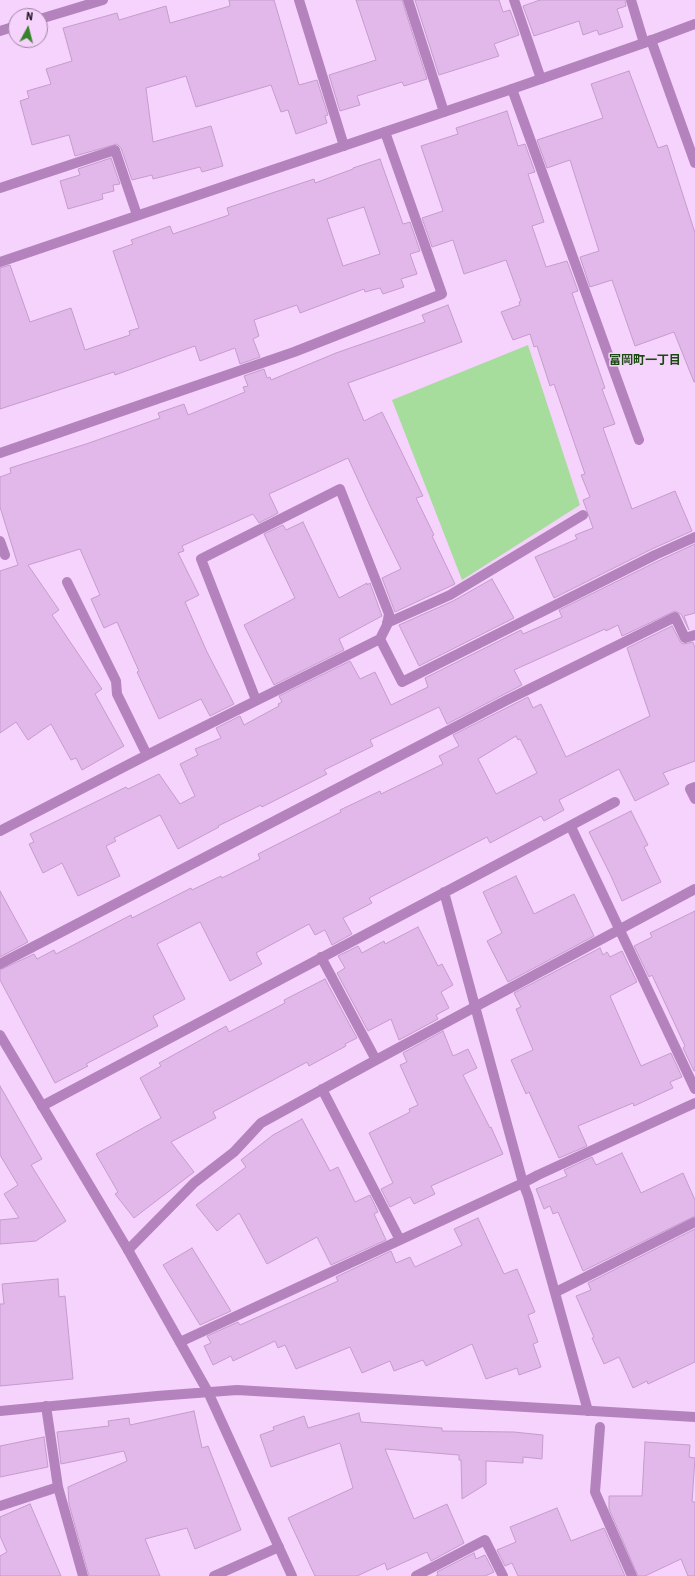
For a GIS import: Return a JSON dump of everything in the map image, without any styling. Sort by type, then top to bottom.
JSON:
[{"type":"street","points":[[48,17],[103,0]]},
{"type":"street","points":[[299,0],[344,146]]},
{"type":"street","points":[[408,0],[444,112]]},
{"type":"street","points":[[514,0],[541,79]]},
{"type":"street","points":[[631,0],[695,162]]},
{"type":"street","points":[[0,262],[512,89],[648,42],[695,24]]},
{"type":"street","points":[[512,89],[639,440]]},
{"type":"street","points":[[0,453],[294,352],[442,294],[385,132]]},
{"type":"street","points":[[0,188],[115,150],[137,215]]},
{"type":"street","points":[[0,831],[380,638],[387,623],[389,614],[340,489],[201,559],[256,700]]},
{"type":"street","points":[[387,623],[450,595],[583,515]]},
{"type":"street","points":[[380,638],[402,682],[655,555],[695,537]]},
{"type":"street","points":[[0,541],[5,555]]},
{"type":"street","points":[[67,582],[116,681],[117,694],[147,755]]},
{"type":"street","points":[[0,964],[507,700],[675,617],[685,638],[695,635]]},
{"type":"street","points":[[695,787],[690,789],[695,799]]},
{"type":"street","points":[[42,1106],[444,892],[571,827],[615,802]]},
{"type":"street","points":[[571,827],[695,1089]]},
{"type":"street","points":[[128,1250],[194,1182],[234,1152],[261,1123],[695,889]]},
{"type":"street","points":[[444,892],[523,1183],[556,1292],[588,1411]]},
{"type":"street","points":[[321,957],[376,1060]]},
{"type":"street","points":[[0,1035],[3,1046],[42,1106],[128,1250],[208,1392],[292,1576]]},
{"type":"street","points":[[322,1089],[400,1240]]},
{"type":"street","points":[[180,1342],[523,1183],[538,1174],[695,1103]]},
{"type":"street","points":[[556,1292],[695,1222]]},
{"type":"street","points":[[0,1411],[237,1390],[695,1417]]},
{"type":"street","points":[[46,1406],[58,1487],[82,1576]]},
{"type":"street","points":[[600,1427],[595,1492],[632,1576]]},
{"type":"street","points":[[0,1506],[58,1487]]},
{"type":"street","points":[[416,1576],[485,1540],[503,1576]]},
{"type":"street","points":[[214,1576],[279,1546]]},
{"type":"green space","points":[[528,345],[580,505],[462,580],[392,400]]},
{"type":"building","points":[[229,0],[274,0],[299,85],[317,80],[328,115],[325,116],[327,123],[296,134],[288,110],[281,112],[271,85],[196,107],[186,76],[146,88],[153,142],[211,126],[223,166],[202,172],[200,167],[153,179],[152,175],[132,180],[121,148],[117,144],[75,156],[69,135],[32,145],[20,101],[29,98],[27,91],[51,84],[46,69],[72,61],[63,28],[117,13],[119,20],[166,6],[170,23],[230,6]]},
{"type":"building","points":[[356,0],[402,0],[427,79],[404,86],[402,82],[357,96],[360,105],[340,111],[329,75],[376,60]]},
{"type":"building","points":[[415,0],[499,0],[503,12],[510,10],[519,35],[494,44],[499,56],[439,75]]},
{"type":"building","points":[[540,0],[625,0],[626,6],[617,9],[623,27],[599,35],[597,30],[583,35],[579,21],[534,36],[523,6]]},
{"type":"building","points":[[629,71],[658,148],[667,145],[695,233],[695,382],[674,332],[635,346],[612,280],[590,287],[580,257],[599,251],[570,160],[547,168],[537,140],[603,118],[591,84]]},
{"type":"building","points":[[507,111],[518,146],[525,144],[535,172],[528,174],[544,222],[532,226],[546,267],[567,261],[578,291],[572,293],[605,388],[602,389],[615,424],[603,428],[632,509],[675,491],[692,531],[652,549],[554,598],[535,557],[577,539],[575,535],[593,528],[583,500],[590,497],[581,475],[585,474],[554,384],[550,386],[537,346],[534,347],[530,334],[513,340],[501,312],[520,305],[519,302],[521,301],[506,260],[464,274],[453,240],[432,247],[422,218],[443,211],[421,146],[458,134],[456,128]]},
{"type":"building","points":[[111,158],[120,184],[113,185],[114,191],[102,194],[103,199],[68,209],[60,181],[80,175],[78,169]]},
{"type":"building","points":[[380,159],[403,224],[410,222],[420,251],[410,254],[417,274],[401,279],[404,287],[383,294],[380,288],[365,292],[364,289],[300,313],[297,305],[254,320],[259,336],[253,339],[260,357],[240,364],[235,348],[200,361],[195,346],[115,375],[114,372],[0,409],[0,268],[10,265],[30,322],[71,308],[85,350],[130,335],[129,331],[139,328],[113,251],[133,244],[131,240],[170,226],[173,234],[229,215],[227,208],[314,179],[315,183]],"holes":[[[364,207],[380,254],[343,266],[327,219]]]},
{"type":"building","points":[[448,305],[462,342],[348,383],[364,421],[382,412],[423,496],[416,498],[455,584],[395,612],[382,578],[401,569],[348,458],[269,494],[278,513],[259,523],[253,514],[182,546],[184,551],[178,553],[199,595],[185,602],[207,652],[234,704],[210,716],[201,699],[159,719],[137,672],[139,671],[117,622],[104,628],[91,599],[100,595],[80,549],[28,565],[59,610],[52,615],[102,689],[95,694],[124,746],[82,770],[76,758],[71,760],[51,724],[28,740],[16,722],[0,733],[0,571],[18,565],[0,507],[0,477],[11,473],[10,468],[86,444],[160,418],[158,413],[184,404],[188,415],[245,392],[243,387],[248,386],[244,376],[264,369],[267,378],[270,377],[271,380],[336,353],[425,322],[422,315]]},
{"type":"building","points":[[303,522],[339,598],[367,583],[367,585],[370,583],[382,616],[339,639],[344,650],[274,685],[244,625],[295,598],[264,534],[283,525],[286,530]]},
{"type":"building","points":[[695,544],[695,613],[684,616],[689,630],[681,614],[675,611],[622,636],[618,625],[606,631],[605,629],[514,670],[522,685],[447,724],[439,707],[370,740],[373,746],[324,770],[327,774],[262,807],[261,805],[218,826],[219,827],[178,849],[160,815],[114,838],[116,841],[106,846],[120,876],[78,896],[62,863],[43,873],[29,844],[34,842],[30,834],[126,787],[128,789],[159,774],[180,804],[195,796],[180,764],[198,755],[195,749],[221,738],[216,728],[240,716],[244,725],[279,706],[278,704],[282,702],[279,696],[350,661],[360,679],[375,672],[391,705],[428,687],[425,678],[521,630],[523,634],[562,617],[559,610]]},
{"type":"building","points":[[492,579],[514,618],[419,666],[399,625],[453,601]]},
{"type":"building","points":[[672,626],[681,643],[684,644],[693,642],[695,648],[695,761],[663,773],[669,784],[635,801],[619,769],[559,800],[564,810],[544,821],[541,816],[490,843],[487,837],[369,898],[372,903],[343,918],[352,934],[332,945],[325,930],[315,935],[309,924],[256,953],[262,964],[230,981],[200,922],[157,944],[185,999],[153,1016],[158,1026],[86,1064],[88,1066],[55,1083],[0,980],[0,970],[34,954],[37,959],[54,950],[56,954],[131,915],[132,918],[191,888],[192,890],[221,876],[222,878],[260,859],[258,854],[341,812],[340,810],[380,791],[381,794],[443,764],[439,756],[459,746],[453,735],[528,697],[533,708],[541,704],[566,757],[650,716],[627,648]],"holes":[[[516,736],[518,740],[520,739],[537,773],[496,794],[478,759]]]},
{"type":"building","points":[[631,811],[648,845],[644,847],[661,882],[622,901],[589,832]]},
{"type":"building","points":[[516,876],[534,914],[574,894],[594,936],[508,982],[487,941],[502,933],[483,892]]},
{"type":"building","points":[[0,891],[28,942],[0,957]]},
{"type":"building","points":[[695,911],[694,1071],[683,1048],[685,1046],[652,975],[649,977],[634,946],[652,937],[650,933]]},
{"type":"building","points":[[418,927],[438,966],[442,964],[453,985],[441,992],[449,1008],[436,1015],[438,1019],[399,1040],[391,1019],[368,1031],[337,973],[345,968],[338,956],[358,946],[362,953],[384,941],[385,944]]},
{"type":"building","points":[[600,948],[603,955],[607,952],[610,957],[622,951],[637,982],[610,996],[641,1066],[671,1053],[682,1077],[670,1082],[673,1088],[634,1106],[633,1103],[578,1126],[587,1146],[559,1158],[529,1092],[526,1094],[511,1060],[533,1050],[516,1009],[521,1007],[514,993]]},
{"type":"building","points":[[325,979],[357,1038],[345,1044],[346,1046],[309,1066],[307,1062],[213,1112],[216,1118],[171,1142],[194,1172],[134,1218],[115,1194],[118,1192],[96,1154],[161,1118],[140,1078],[161,1066],[159,1063],[226,1026],[229,1032],[285,1003],[284,1000]]},
{"type":"building","points":[[443,1031],[453,1056],[468,1049],[477,1068],[463,1075],[490,1128],[491,1127],[503,1154],[431,1186],[435,1194],[414,1204],[410,1197],[390,1207],[381,1189],[393,1183],[369,1133],[410,1112],[409,1109],[418,1105],[400,1065],[407,1062],[403,1053]]},
{"type":"building","points":[[0,1086],[42,1159],[31,1165],[66,1221],[36,1241],[0,1244],[0,1220],[19,1218],[4,1194],[18,1185],[0,1155]]},
{"type":"building","points":[[302,1119],[330,1171],[338,1167],[355,1202],[370,1195],[378,1212],[374,1214],[386,1240],[331,1265],[317,1237],[267,1264],[239,1213],[217,1231],[196,1205],[246,1167],[241,1160],[273,1135]]},
{"type":"building","points":[[622,1153],[641,1193],[683,1173],[695,1200],[695,1216],[583,1271],[558,1212],[553,1214],[550,1206],[544,1209],[536,1189],[567,1176],[564,1170],[592,1157],[596,1165]]},
{"type":"building","points":[[478,1218],[504,1274],[517,1269],[535,1312],[528,1315],[538,1342],[533,1344],[541,1367],[519,1375],[517,1368],[486,1379],[472,1344],[426,1366],[423,1360],[394,1371],[390,1361],[362,1373],[350,1347],[296,1369],[285,1345],[278,1348],[275,1341],[233,1361],[231,1356],[213,1365],[204,1346],[211,1343],[207,1336],[238,1322],[240,1325],[338,1281],[336,1277],[391,1251],[396,1263],[410,1257],[415,1267],[462,1245],[454,1229]]},
{"type":"building","points":[[695,1229],[695,1362],[648,1384],[647,1381],[633,1388],[619,1357],[604,1364],[576,1296],[591,1290],[588,1283]]},
{"type":"building","points":[[192,1248],[231,1311],[200,1325],[163,1265]]},
{"type":"building","points":[[58,1279],[59,1297],[65,1296],[73,1379],[0,1386],[0,1304],[4,1304],[2,1284]]},
{"type":"building","points":[[194,1411],[202,1448],[208,1446],[241,1530],[195,1549],[187,1528],[145,1539],[160,1576],[89,1576],[69,1504],[68,1487],[127,1461],[124,1451],[61,1464],[57,1432],[109,1426],[108,1421],[129,1418],[130,1425]]},
{"type":"building","points":[[359,1413],[361,1422],[442,1428],[442,1431],[514,1432],[543,1435],[542,1459],[523,1457],[523,1463],[486,1461],[486,1484],[462,1499],[461,1460],[459,1460],[459,1455],[385,1449],[414,1519],[447,1504],[464,1543],[431,1561],[427,1552],[387,1570],[385,1563],[357,1576],[315,1576],[288,1518],[353,1488],[340,1443],[271,1467],[260,1435],[274,1430],[273,1427],[304,1416],[308,1428]]},
{"type":"building","points":[[44,1437],[48,1467],[0,1477],[0,1446]]},
{"type":"building","points":[[645,1442],[690,1445],[689,1457],[695,1458],[692,1502],[695,1502],[695,1576],[688,1576],[681,1559],[645,1576],[638,1576],[609,1509],[609,1496],[642,1496]]},
{"type":"building","points":[[30,1504],[61,1576],[0,1576],[0,1556],[7,1552],[0,1536],[0,1517]]},
{"type":"building","points":[[557,1508],[571,1541],[604,1528],[625,1576],[518,1576],[512,1563],[505,1566],[497,1550],[516,1542],[510,1527]]},
{"type":"building","points":[[474,1553],[476,1559],[485,1555],[494,1572],[485,1576],[436,1576],[438,1575],[437,1572]]},
{"type":"district","name":"富岡町一丁目","points":[[645,361]]}]
